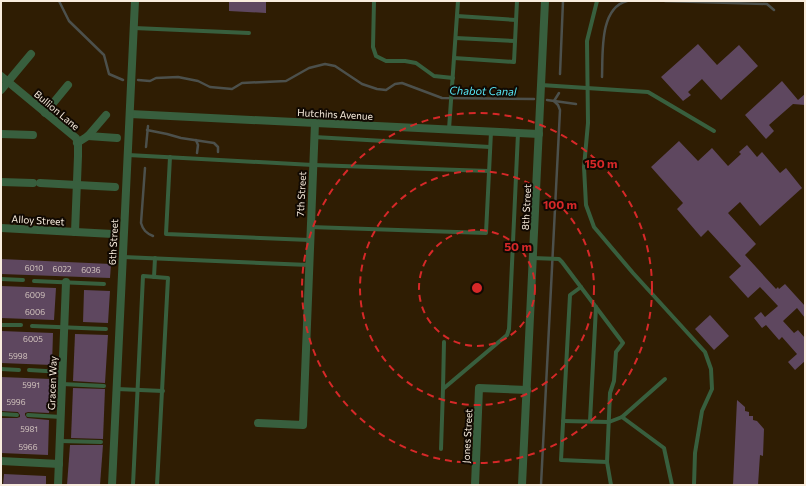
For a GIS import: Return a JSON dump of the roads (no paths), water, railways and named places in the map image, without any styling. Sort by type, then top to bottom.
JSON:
[{"type":"street","name":"6th Street","points":[[112,485],[135,1]]},
{"type":"street","name":"8th Street","points":[[522,485],[545,1]]},
{"type":"street","points":[[1,90],[9,83],[31,54]]},
{"type":"street","name":"Bullion Lane","points":[[1,76],[76,138],[77,185],[75,232]]},
{"type":"street","points":[[45,113],[68,85]]},
{"type":"street","name":"Hutchins Avenue","points":[[130,114],[539,134]]},
{"type":"street","points":[[77,143],[88,136],[106,115]]},
{"type":"street","name":"7th Street","points":[[258,423],[303,424],[314,123]]},
{"type":"street","points":[[1,134],[33,135]]},
{"type":"street","points":[[88,136],[117,138]]},
{"type":"street","points":[[1,182],[115,187]]},
{"type":"street","name":"Alloy Street","points":[[1,228],[113,234]]},
{"type":"street","name":"Gracen Way","points":[[58,485],[66,282]]},
{"type":"street","name":"Jones Street","points":[[475,485],[479,388],[527,390]]},
{"type":"street","points":[[1,461],[59,464]]},
{"type":"lane","points":[[374,1],[373,47],[376,56],[386,61],[405,61],[416,63],[434,76],[453,78]]},
{"type":"lane","points":[[449,129],[458,1]]},
{"type":"lane","points":[[454,58],[514,62],[517,1]]},
{"type":"lane","points":[[597,1],[587,41],[588,123],[584,167],[586,205],[594,227],[633,273],[705,352],[712,369],[712,389],[702,411],[695,453],[694,485]]},
{"type":"lane","points":[[457,16],[516,20]]},
{"type":"lane","points":[[134,28],[249,33]]},
{"type":"lane","points":[[456,38],[515,41]]},
{"type":"lane","points":[[541,85],[648,92],[714,131]]},
{"type":"lane","points":[[310,227],[486,233],[491,131]]},
{"type":"lane","points":[[443,389],[507,335],[509,329],[518,133]]},
{"type":"lane","points":[[314,136],[490,147]]},
{"type":"lane","points":[[128,155],[313,165],[489,171]]},
{"type":"lane","points":[[170,157],[166,234],[310,240]]},
{"type":"lane","points":[[123,257],[309,265]]},
{"type":"lane","points":[[154,277],[155,258]]},
{"type":"lane","points":[[533,258],[556,259],[562,262],[623,343],[616,352],[614,381],[610,393],[608,462],[610,485]]},
{"type":"lane","points":[[133,485],[143,276],[168,278],[157,485]]},
{"type":"lane","points":[[1,279],[23,280]]},
{"type":"lane","points":[[34,281],[104,284]]},
{"type":"lane","points":[[581,287],[570,295],[561,460],[608,462]]},
{"type":"lane","points":[[590,421],[596,307]]},
{"type":"lane","points":[[1,325],[21,325]]},
{"type":"lane","points":[[32,326],[106,329]]},
{"type":"lane","points":[[441,449],[444,342]]},
{"type":"lane","points":[[1,369],[19,370]]},
{"type":"lane","points":[[30,370],[62,372]]},
{"type":"lane","points":[[563,421],[609,422],[622,418],[665,379]]},
{"type":"lane","points":[[62,384],[104,386]]},
{"type":"lane","points":[[116,389],[163,391]]},
{"type":"lane","points":[[1,414],[17,415]]},
{"type":"lane","points":[[28,415],[61,416]]},
{"type":"lane","points":[[622,418],[664,448],[672,485]]},
{"type":"lane","points":[[60,441],[100,442]]},
{"type":"waterway","name":"Chabot Canal","points":[[59,1],[69,21],[104,55],[109,74],[123,80]]},
{"type":"waterway","points":[[560,74],[563,1]]},
{"type":"waterway","points":[[602,77],[604,33],[607,22],[611,13],[618,5],[627,1]]},
{"type":"waterway","points":[[665,1],[767,4],[774,10]]},
{"type":"waterway","name":"Chabot Canal","points":[[138,80],[150,81],[156,78],[178,77],[198,81],[210,87],[232,89],[242,83],[286,81],[309,68],[325,64],[335,66],[362,84],[377,89],[386,90],[395,84],[402,83],[442,98],[534,99]]},
{"type":"waterway","points":[[554,101],[559,93]]},
{"type":"waterway","points":[[547,100],[576,104]]},
{"type":"waterway","points":[[541,485],[560,110],[554,101]]},
{"type":"waterway","points":[[146,147],[148,126]]},
{"type":"waterway","points":[[147,130],[181,138],[214,143],[218,147],[218,152]]},
{"type":"waterway","points":[[196,140],[198,145],[197,153]]},
{"type":"waterway","points":[[145,168],[141,223],[145,231],[153,236]]}]
